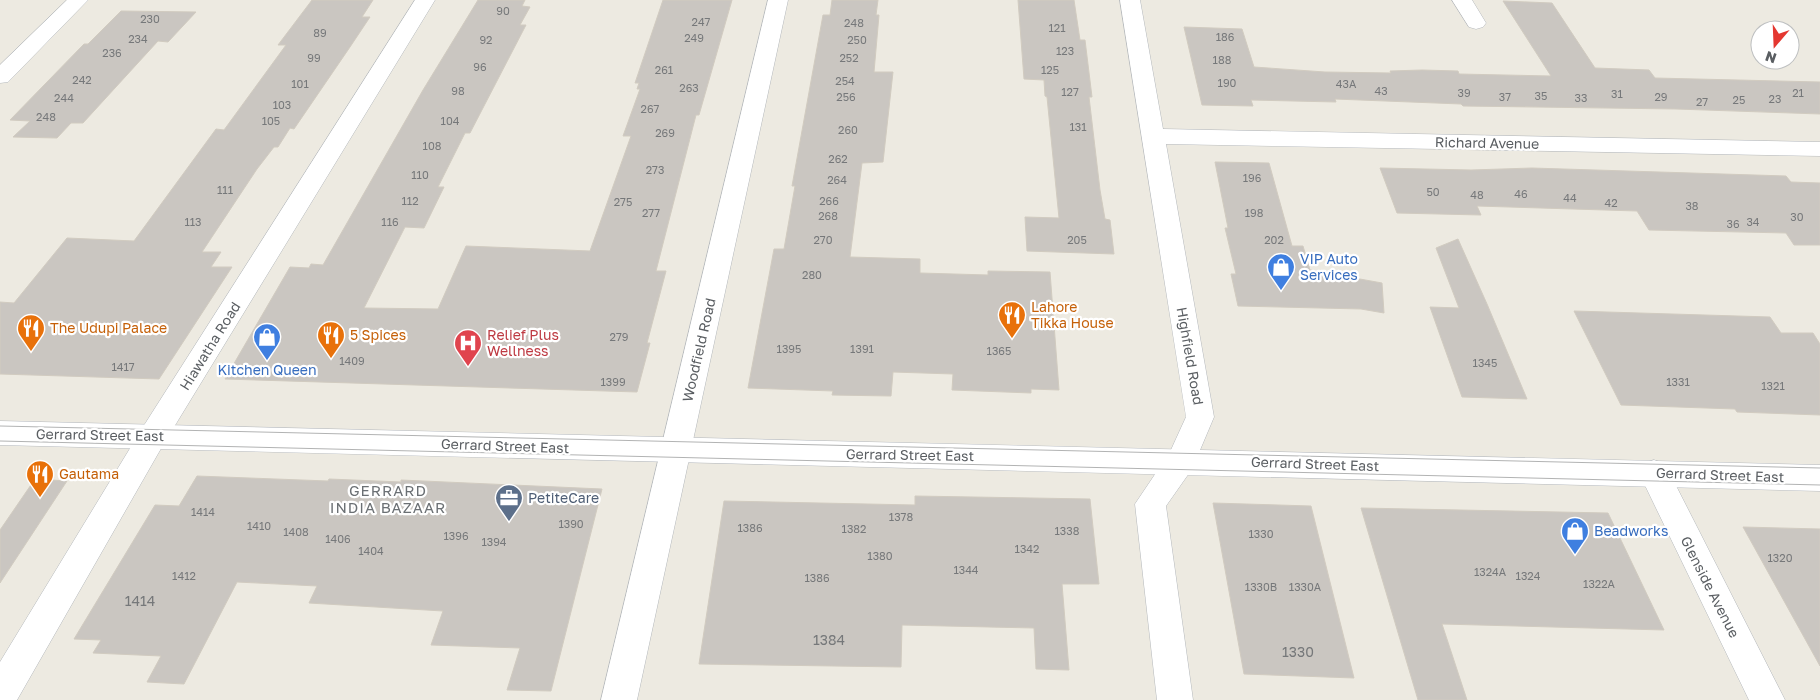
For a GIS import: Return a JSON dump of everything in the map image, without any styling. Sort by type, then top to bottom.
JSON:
[{"type":"street","points":[[0,77],[78,0]]},
{"type":"street","name":"Hiawatha Road","points":[[0,695],[153,436],[291,218],[425,0]]},
{"type":"street","name":"Woodfield Road","points":[[618,700],[778,0]]},
{"type":"street","name":"Highfield Road","points":[[1130,0],[1200,417],[1180,460],[1150,504],[1175,700]]},
{"type":"street","points":[[1462,0],[1476,22]]},
{"type":"street","name":"Richard Avenue","points":[[1154,136],[1820,149]]},
{"type":"street","name":"Gerrard Street East","points":[[0,433],[675,450],[1180,460],[1820,478]]},
{"type":"street","name":"Glenside Avenue","points":[[1654,473],[1767,700]]},
{"type":"building","points":[[312,0],[373,0],[362,17],[370,17],[350,47],[294,129],[290,128],[278,147],[274,147],[257,169],[202,252],[221,252],[211,267],[232,267],[159,379],[0,374],[0,302],[14,303],[67,238],[134,241],[216,129],[224,130],[286,45],[278,45]]},
{"type":"building","points":[[478,0],[525,0],[522,6],[530,7],[520,25],[526,25],[470,133],[465,133],[438,187],[444,187],[424,228],[405,227],[364,308],[438,309],[466,246],[590,251],[631,136],[623,136],[640,89],[637,89],[639,83],[635,83],[663,0],[732,0],[699,115],[696,115],[656,271],[666,271],[647,343],[650,343],[637,392],[225,379],[290,267],[309,268],[311,264],[323,265],[423,90]]},
{"type":"building","points":[[832,0],[878,0],[876,15],[879,15],[874,72],[893,72],[883,162],[862,163],[850,257],[920,259],[920,273],[988,275],[988,271],[1050,272],[1059,390],[1031,389],[1031,393],[952,390],[953,374],[893,372],[891,396],[832,395],[833,391],[748,388],[774,249],[784,249],[795,186],[792,186],[823,15],[830,15]]},
{"type":"building","points":[[1018,0],[1074,0],[1080,40],[1085,40],[1092,97],[1089,97],[1100,190],[1105,219],[1110,220],[1114,254],[1027,251],[1025,217],[1059,218],[1044,80],[1024,79]]},
{"type":"building","points":[[1503,1],[1552,3],[1595,68],[1649,70],[1655,78],[1820,82],[1820,114],[1676,109],[1463,106],[1461,104],[1335,99],[1336,102],[1251,100],[1253,106],[1202,105],[1184,27],[1242,29],[1254,67],[1325,72],[1391,73],[1390,71],[1422,70],[1458,71],[1459,74],[1551,76]]},
{"type":"building","points":[[121,11],[196,12],[168,42],[158,41],[83,123],[71,123],[57,138],[13,137],[30,121],[10,120],[84,44],[88,44]]},
{"type":"building","points":[[1215,162],[1269,163],[1292,246],[1303,246],[1310,270],[1382,283],[1384,313],[1361,309],[1238,306],[1231,274],[1236,274],[1225,228],[1228,228]]},
{"type":"building","points":[[1380,168],[1471,170],[1532,168],[1786,176],[1791,182],[1820,183],[1820,245],[1794,245],[1786,233],[1649,230],[1637,211],[1477,206],[1481,215],[1397,213]]},
{"type":"building","points":[[1458,239],[1527,399],[1462,397],[1430,307],[1459,308],[1436,248]]},
{"type":"building","points":[[1574,311],[1770,317],[1781,333],[1813,333],[1820,344],[1820,415],[1737,412],[1735,409],[1621,405]]},
{"type":"building","points":[[197,476],[328,481],[329,479],[401,482],[401,480],[602,489],[551,691],[507,690],[520,648],[431,645],[443,611],[309,603],[317,586],[237,582],[184,684],[147,682],[161,656],[93,653],[101,640],[74,639],[155,505],[179,506]]},
{"type":"building","points":[[35,479],[67,481],[0,583],[0,530]]},
{"type":"building","points":[[915,496],[1090,499],[1099,584],[1062,584],[1069,670],[1036,669],[1034,628],[902,625],[901,667],[699,664],[724,501],[915,505]]},
{"type":"building","points":[[1213,503],[1311,506],[1354,678],[1244,674]]},
{"type":"building","points":[[1361,508],[1608,513],[1664,630],[1442,624],[1467,700],[1418,700]]},
{"type":"building","points":[[1743,527],[1820,529],[1820,666]]},
{"type":"tram line","points":[[0,426],[1820,468]]},
{"type":"tram line","points":[[0,441],[1820,485]]},
{"type":"place","name":"VIP Auto Services","points":[[1281,291]]},
{"type":"place","name":"Lahore Tikka House","points":[[1012,339]]},
{"type":"place","name":"The Udupi Palace","points":[[31,352]]},
{"type":"place","name":"5 Spices","points":[[331,359]]},
{"type":"place","name":"Kitchen Queen","points":[[267,361]]},
{"type":"place","name":"Relief Plus Wellness","points":[[468,367]]},
{"type":"place","name":"Gautama","points":[[40,498]]},
{"type":"place","name":"PetiteCare","points":[[509,522]]},
{"type":"place","name":"Beadworks","points":[[1575,555]]},
{"type":"district","name":"GERRARD INDIA BAZAAR","points":[[388,500]]}]
